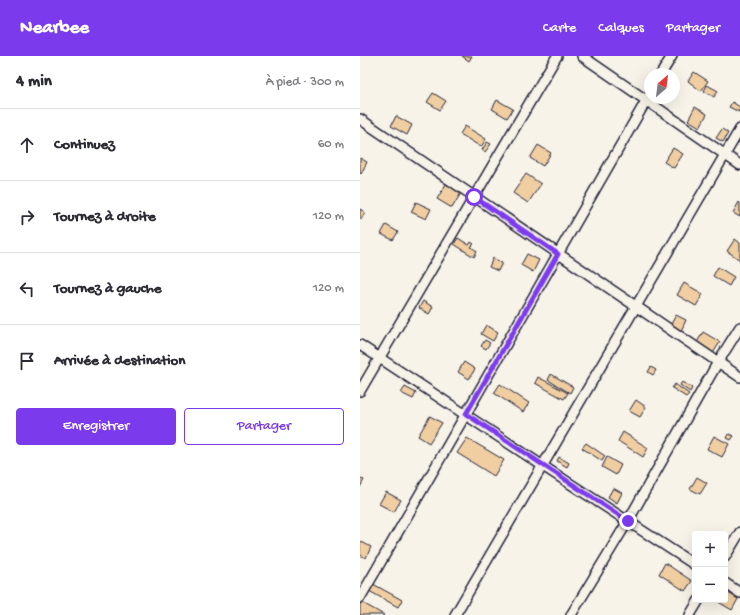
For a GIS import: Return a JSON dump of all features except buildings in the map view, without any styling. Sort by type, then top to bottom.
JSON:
[{"type":"street","points":[[360,391],[557,56]]},
{"type":"street","points":[[582,56],[644,95]]},
{"type":"street","points":[[665,68],[672,56]]},
{"type":"street","points":[[360,598],[644,104]]},
{"type":"street","points":[[657,104],[740,165]]},
{"type":"street","points":[[360,119],[740,377]]},
{"type":"street","points":[[455,615],[740,129]]},
{"type":"street","points":[[571,615],[628,521],[718,362],[740,327]]},
{"type":"street","points":[[360,345],[692,563]]},
{"type":"street","points":[[728,552],[740,532]]},
{"type":"street","points":[[728,585],[740,593]]},
{"type":"street","points":[[690,615],[697,603]]},
{"type":"route","points":[[474,197],[558,254],[466,414],[628,521]]}]
